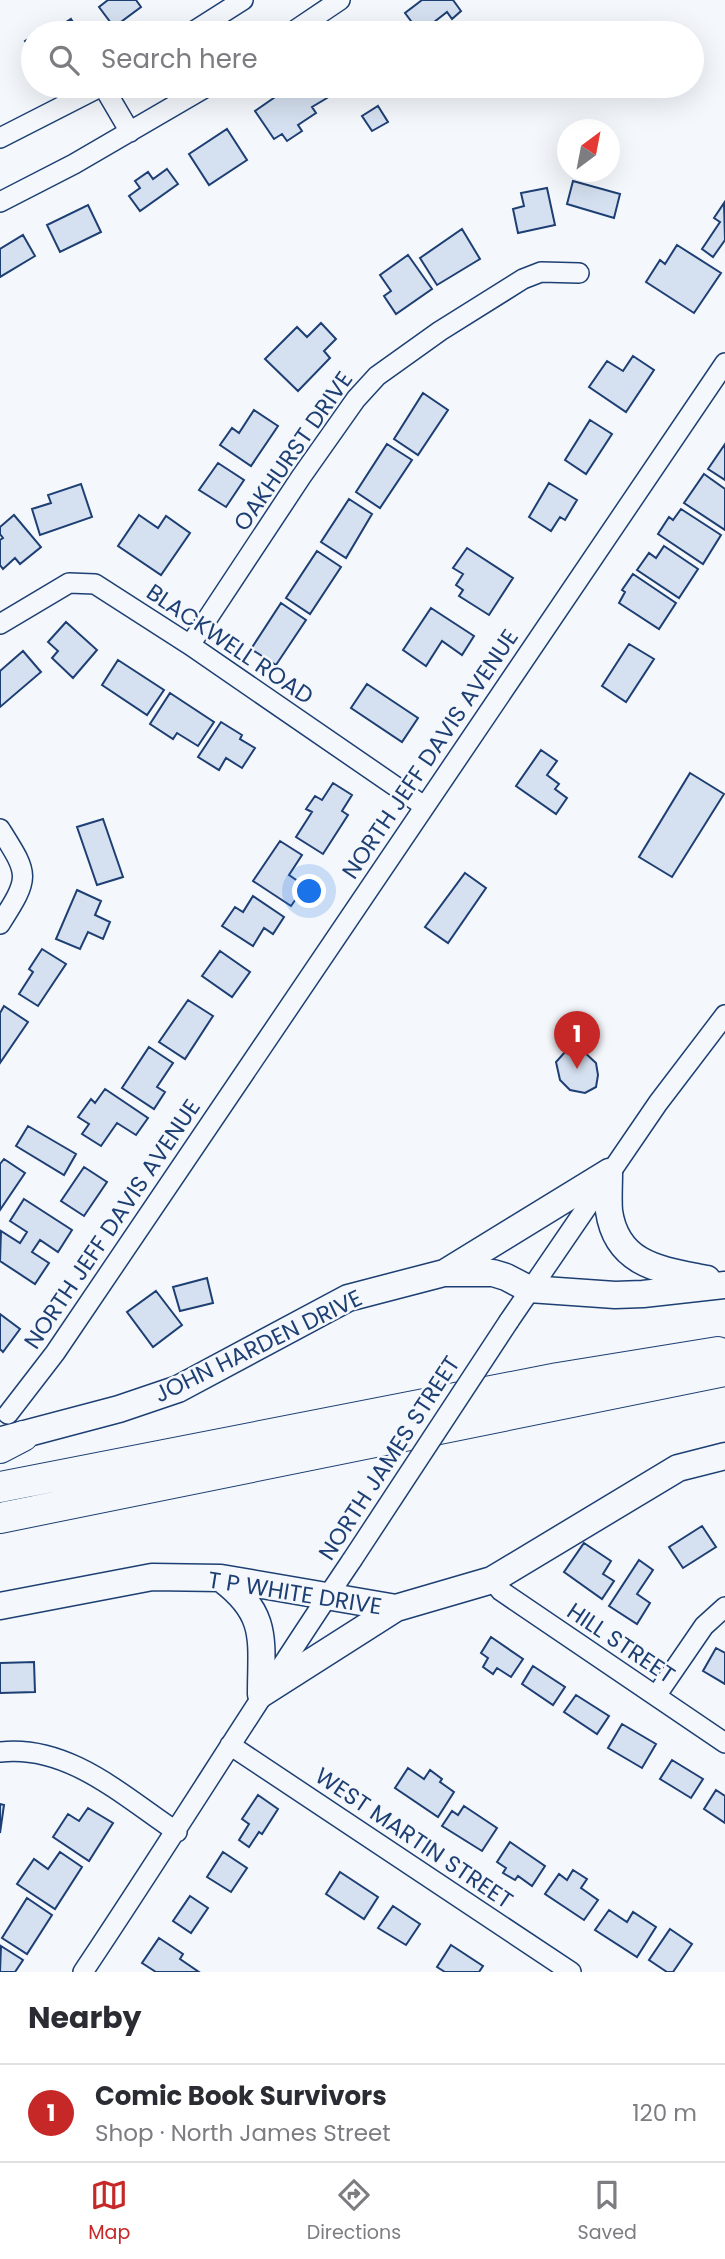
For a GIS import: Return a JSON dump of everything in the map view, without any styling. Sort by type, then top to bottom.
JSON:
[{"type":"highway","points":[[0,1487],[558,1378],[725,1350]]},
{"type":"highway","points":[[0,1518],[725,1371]]},
{"type":"main road","points":[[444,1273],[610,1172]]},
{"type":"main road","points":[[610,1172],[609,1210],[615,1234],[626,1251],[637,1260],[663,1270],[725,1284]]},
{"type":"main road","name":"JOHN HARDEN DRIVE","points":[[6,1430],[119,1409],[178,1389],[348,1298],[444,1273],[493,1273],[529,1289],[615,1295],[725,1284]]},
{"type":"main road","name":"T P WHITE DRIVE","points":[[0,1606],[152,1577],[221,1578],[396,1608],[492,1580],[678,1468],[725,1456]]},
{"type":"main road","points":[[221,1578],[243,1595],[254,1612],[261,1639],[261,1694]]},
{"type":"main road","points":[[261,1694],[396,1608]]},
{"type":"street","points":[[210,21],[243,0]]},
{"type":"street","points":[[309,21],[340,0]]},
{"type":"street","points":[[0,138],[78,98]]},
{"type":"street","points":[[109,98],[130,132]]},
{"type":"street","points":[[0,202],[74,164],[188,98]]},
{"type":"street","name":"OAKHURST DRIVE","points":[[190,645],[309,466],[356,399],[377,376],[440,331],[523,279],[541,272],[579,272]]},
{"type":"street","name":"NORTH JEFF DAVIS AVENUE","points":[[6,1430],[55,1353],[725,363]]},
{"type":"street","name":"BLACKWELL ROAD","points":[[0,624],[69,583],[94,584],[190,645],[424,806]]},
{"type":"street","points":[[0,829],[22,865],[23,877],[16,897],[0,924]]},
{"type":"street","name":"NORTH JAMES STREET","points":[[83,1972],[177,1832],[261,1694],[529,1289],[694,1054],[725,1015]]},
{"type":"street","name":"HILL STREET","points":[[492,1580],[501,1591],[725,1742]]},
{"type":"street","points":[[656,1696],[704,1626],[725,1607]]},
{"type":"street","name":"WEST MARTIN STREET","points":[[230,1745],[571,1972]]},
{"type":"street","points":[[0,1752],[31,1752],[74,1763],[177,1832]]},
{"type":"building","points":[[108,0],[136,0],[141,7],[122,21],[110,21],[99,7]]},
{"type":"building","points":[[422,0],[453,0],[461,11],[452,19],[447,12],[435,21],[411,21],[405,13]]},
{"type":"building","points":[[274,98],[327,98],[312,107],[316,113],[298,125],[302,131],[287,141],[282,134],[274,139],[255,111]]},
{"type":"building","points":[[378,106],[388,122],[372,131],[362,116]]},
{"type":"building","points":[[227,129],[247,160],[209,185],[189,154]]},
{"type":"building","points":[[167,169],[178,184],[140,211],[129,196],[140,188],[135,181],[148,172],[153,179]]},
{"type":"building","points":[[573,182],[620,194],[614,218],[567,204]]},
{"type":"building","points":[[547,188],[555,225],[518,233],[513,209],[524,206],[521,193]]},
{"type":"building","points":[[724,203],[725,240],[713,257],[702,249],[720,222],[714,218]]},
{"type":"building","points":[[88,205],[101,232],[60,252],[47,225]]},
{"type":"building","points":[[462,229],[480,259],[437,285],[420,258]]},
{"type":"building","points":[[23,235],[35,256],[0,277],[0,249]]},
{"type":"building","points":[[677,245],[721,273],[694,313],[646,282],[660,260],[665,264]]},
{"type":"building","points":[[408,255],[432,289],[396,314],[384,296],[391,291],[380,275]]},
{"type":"building","points":[[321,323],[336,339],[324,351],[330,358],[298,391],[265,359],[297,327],[307,337]]},
{"type":"building","points":[[633,356],[654,370],[626,412],[589,387],[607,361],[623,371]]},
{"type":"building","points":[[423,393],[448,410],[418,455],[394,439]]},
{"type":"building","points":[[254,410],[278,426],[251,466],[220,445],[232,428],[239,433]]},
{"type":"building","points":[[590,420],[612,434],[586,474],[565,460]]},
{"type":"building","points":[[387,444],[412,460],[380,508],[356,492]]},
{"type":"building","points":[[725,444],[725,480],[708,469]]},
{"type":"building","points":[[218,463],[244,480],[226,507],[199,490]]},
{"type":"building","points":[[704,474],[725,489],[725,530],[684,503]]},
{"type":"building","points":[[549,483],[577,500],[565,520],[560,517],[551,531],[529,517]]},
{"type":"building","points":[[81,484],[92,517],[40,535],[32,509],[51,503],[48,495]]},
{"type":"building","points":[[349,499],[372,514],[346,558],[321,542]]},
{"type":"building","points":[[681,509],[721,535],[703,564],[658,534],[669,517],[673,520]]},
{"type":"building","points":[[14,515],[41,547],[20,564],[15,558],[3,569],[0,565],[0,540],[3,538],[0,527]]},
{"type":"building","points":[[139,515],[158,528],[166,516],[190,533],[161,575],[118,546]]},
{"type":"building","points":[[664,546],[698,569],[679,598],[637,570],[649,553],[656,558]]},
{"type":"building","points":[[467,548],[513,578],[489,615],[459,596],[463,590],[456,585],[463,574],[453,568]]},
{"type":"building","points":[[317,551],[341,567],[310,614],[286,598]]},
{"type":"building","points":[[633,574],[676,603],[659,629],[619,603],[625,592],[622,590]]},
{"type":"building","points":[[281,603],[306,620],[276,665],[251,649]]},
{"type":"building","points":[[431,608],[474,636],[462,655],[442,641],[426,666],[403,650]]},
{"type":"building","points":[[66,622],[97,650],[73,678],[52,658],[58,651],[48,642]]},
{"type":"building","points":[[629,644],[654,659],[626,702],[602,686]]},
{"type":"building","points":[[23,651],[41,672],[0,707],[0,671]]},
{"type":"building","points":[[118,660],[164,690],[147,715],[102,685]]},
{"type":"building","points":[[367,684],[418,718],[402,742],[351,708]]},
{"type":"building","points":[[170,693],[214,722],[198,746],[177,733],[173,739],[150,724]]},
{"type":"building","points":[[221,722],[242,735],[240,739],[255,748],[242,768],[226,758],[219,770],[198,757]]},
{"type":"building","points":[[541,750],[557,761],[547,775],[559,784],[555,789],[567,798],[556,814],[516,786]]},
{"type":"building","points":[[690,773],[724,794],[672,877],[639,857]]},
{"type":"building","points":[[333,783],[352,795],[342,811],[348,815],[323,854],[296,837],[312,812],[306,809],[315,796],[322,800]]},
{"type":"building","points":[[103,819],[123,877],[97,885],[77,827]]},
{"type":"building","points":[[280,841],[302,855],[289,875],[305,886],[291,906],[253,881]]},
{"type":"building","points":[[465,873],[486,888],[448,943],[425,927]]},
{"type":"building","points":[[77,890],[101,901],[95,915],[110,922],[103,939],[88,932],[80,949],[56,939]]},
{"type":"building","points":[[253,896],[284,917],[273,934],[264,928],[253,946],[222,926],[235,907],[243,912]]},
{"type":"building","points":[[42,949],[66,964],[38,1006],[19,994],[33,972],[29,969]]},
{"type":"building","points":[[220,951],[250,972],[232,997],[202,976]]},
{"type":"building","points":[[188,1000],[213,1016],[185,1059],[159,1042]]},
{"type":"building","points":[[4,1006],[28,1022],[0,1063],[0,1013]]},
{"type":"building","points":[[149,1047],[173,1063],[157,1087],[165,1092],[154,1109],[122,1088]]},
{"type":"building","points":[[583,1051],[596,1063],[598,1075],[596,1087],[585,1093],[570,1090],[560,1080],[556,1062],[565,1052]]},
{"type":"building","points":[[105,1089],[148,1118],[136,1135],[117,1123],[101,1146],[82,1134],[89,1124],[78,1117],[91,1099],[95,1103]]},
{"type":"building","points":[[28,1126],[76,1154],[64,1175],[16,1146]]},
{"type":"building","points":[[4,1159],[25,1173],[0,1210],[0,1164]]},
{"type":"building","points":[[84,1167],[107,1182],[84,1216],[61,1201]]},
{"type":"building","points":[[24,1199],[72,1230],[58,1252],[40,1240],[32,1252],[49,1263],[35,1284],[0,1261],[1,1231],[20,1243],[27,1232],[10,1221]]},
{"type":"building","points":[[207,1278],[213,1303],[180,1311],[173,1287]]},
{"type":"building","points":[[156,1291],[182,1325],[153,1347],[127,1312]]},
{"type":"building","points":[[0,1314],[20,1329],[3,1352],[0,1349]]},
{"type":"building","points":[[702,1526],[716,1547],[683,1568],[669,1547]]},
{"type":"building","points":[[584,1543],[611,1561],[603,1574],[614,1581],[602,1599],[564,1572]]},
{"type":"building","points":[[639,1560],[653,1570],[637,1594],[650,1603],[637,1624],[609,1606]]},
{"type":"building","points":[[491,1637],[523,1659],[511,1677],[497,1668],[493,1674],[483,1667],[488,1658],[481,1653]]},
{"type":"building","points":[[716,1648],[725,1653],[725,1684],[703,1671]]},
{"type":"building","points":[[34,1662],[35,1692],[0,1693],[0,1663]]},
{"type":"building","points":[[533,1666],[565,1687],[553,1705],[522,1684]]},
{"type":"building","points":[[576,1695],[609,1716],[597,1734],[564,1712]]},
{"type":"building","points":[[622,1724],[656,1744],[642,1768],[608,1748]]},
{"type":"building","points":[[672,1760],[703,1779],[691,1798],[660,1779]]},
{"type":"building","points":[[408,1768],[424,1779],[430,1770],[454,1792],[438,1817],[395,1788]]},
{"type":"building","points":[[716,1790],[725,1796],[725,1823],[704,1809]]},
{"type":"building","points":[[258,1795],[278,1809],[262,1834],[259,1832],[249,1847],[239,1840],[249,1824],[242,1819]]},
{"type":"building","points":[[0,1804],[4,1805],[0,1833]]},
{"type":"building","points":[[464,1806],[497,1828],[482,1851],[442,1826],[452,1811],[458,1815]]},
{"type":"building","points":[[88,1808],[113,1823],[89,1861],[53,1837],[68,1814],[79,1821]]},
{"type":"building","points":[[510,1842],[545,1866],[532,1886],[518,1876],[515,1880],[503,1873],[506,1868],[497,1862]]},
{"type":"building","points":[[60,1852],[82,1867],[55,1909],[17,1884],[34,1859],[48,1869]]},
{"type":"building","points":[[223,1852],[247,1868],[231,1892],[207,1877]]},
{"type":"building","points":[[573,1870],[587,1879],[581,1888],[598,1900],[584,1920],[545,1894],[559,1874],[567,1880]]},
{"type":"building","points":[[340,1872],[378,1897],[364,1919],[326,1894]]},
{"type":"building","points":[[190,1896],[208,1908],[191,1933],[173,1921]]},
{"type":"building","points":[[27,1898],[52,1915],[27,1954],[2,1938]]},
{"type":"building","points":[[393,1906],[420,1924],[406,1945],[378,1928]]},
{"type":"building","points":[[609,1910],[627,1922],[633,1912],[656,1927],[637,1957],[595,1930]]},
{"type":"building","points":[[670,1929],[692,1944],[673,1972],[667,1972],[649,1960]]},
{"type":"building","points":[[159,1938],[183,1954],[180,1959],[199,1972],[156,1972],[142,1963]]},
{"type":"building","points":[[451,1945],[483,1966],[479,1972],[445,1972],[437,1967]]},
{"type":"building","points":[[1,1946],[23,1960],[15,1972],[0,1972]]},
{"type":"place","name":"Comic Book Survivors","points":[[577,1069]]}]
